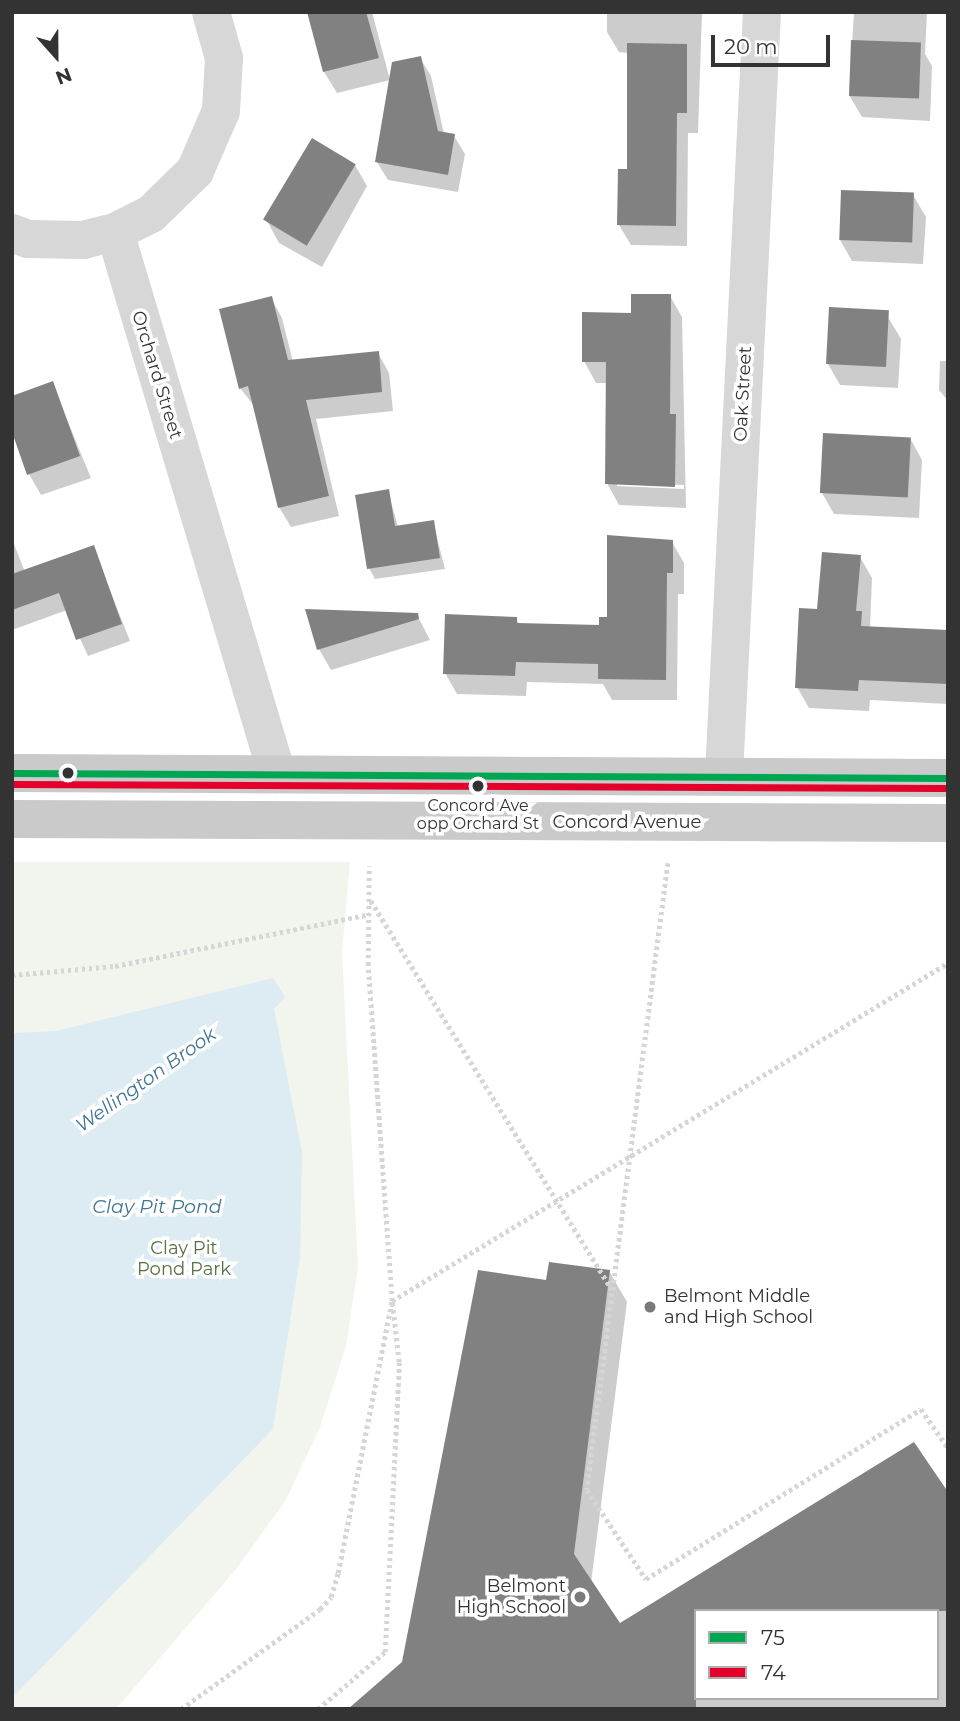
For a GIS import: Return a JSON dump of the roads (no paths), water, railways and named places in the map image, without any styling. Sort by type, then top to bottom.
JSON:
[{"type":"main road","points":[[12,773],[948,778]]},
{"type":"main road","name":"Concord Avenue","points":[[12,819],[948,823]]},
{"type":"street","points":[[12,233],[29,239],[83,240],[115,232],[151,214],[195,171],[221,111],[224,58],[211,12]]},
{"type":"street","name":"Oak Street","points":[[724,775],[762,12]]},
{"type":"street","name":"Orchard Street","points":[[115,232],[277,774]]},
{"type":"water","name":"Clay Pit Pond","points":[[273,978],[285,997],[274,1009],[302,1152],[300,1258],[273,1429],[12,1698],[12,1033],[56,1031]]},
{"type":"place","name":"Concord Ave opp Orchard St","points":[[478,786]]},
{"type":"place","name":"Belmont Middle and High School","points":[[650,1307]]},
{"type":"place","name":"Belmont High School","points":[[580,1597]]},
{"type":"water label","name":"Wellington Brook","points":[[146,1080]]},
{"type":"park label","name":"Clay Pit Pond Park","points":[[184,1259]]}]
